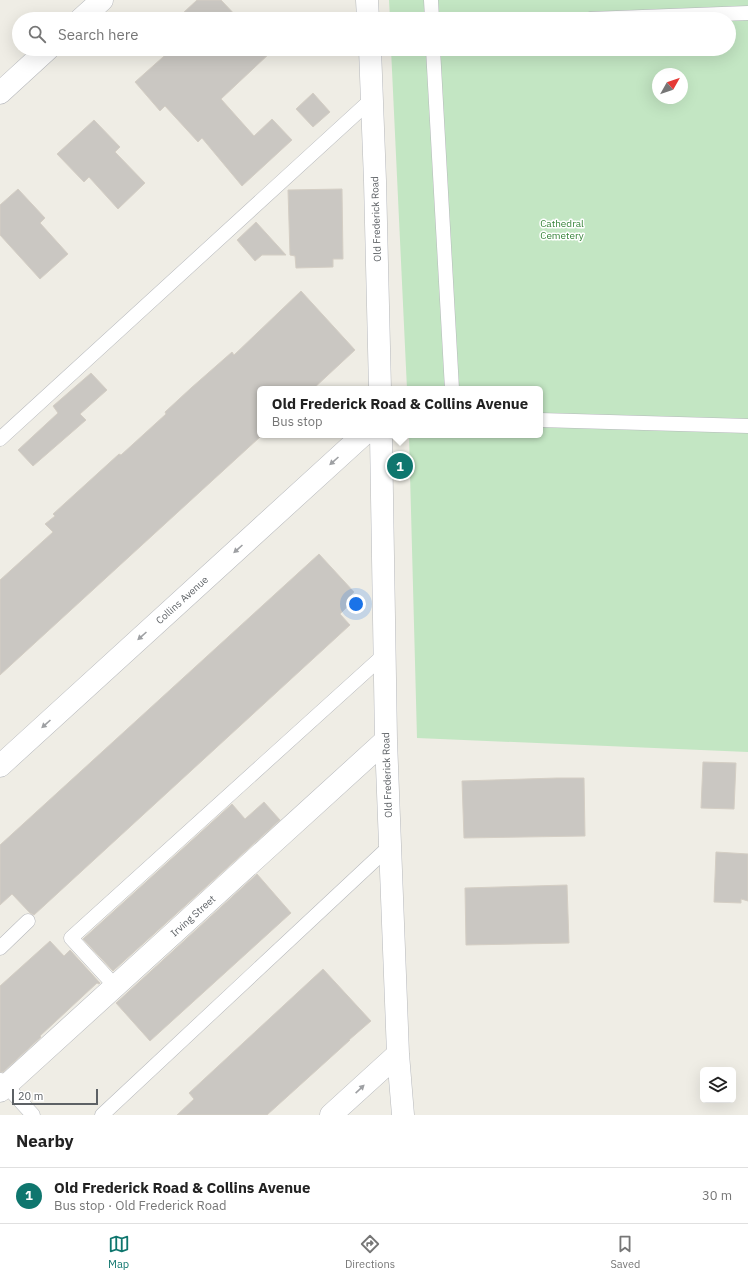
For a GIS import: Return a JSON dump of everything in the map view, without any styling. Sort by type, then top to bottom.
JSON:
[{"type":"street","points":[[89,12],[102,0]]},
{"type":"street","points":[[368,0],[368,12]]},
{"type":"street","points":[[0,93],[40,56]]},
{"type":"street","name":"Old Frederick Road","points":[[370,56],[380,386]]},
{"type":"street","name":"Collins Avenue","points":[[0,766],[360,438]]},
{"type":"street","name":"Old Frederick Road","points":[[381,438],[386,740],[398,1054],[403,1115]]},
{"type":"street","name":"Irving Street","points":[[2,1085],[115,986],[386,740]]},
{"type":"street","points":[[331,1115],[398,1054]]},
{"type":"lane","points":[[430,0],[431,12]]},
{"type":"lane","points":[[736,13],[748,13]]},
{"type":"lane","points":[[434,56],[452,386]]},
{"type":"lane","points":[[0,439],[372,99]]},
{"type":"lane","points":[[543,420],[748,426]]},
{"type":"lane","points":[[115,986],[71,938],[384,655]]},
{"type":"lane","points":[[102,1115],[390,846]]},
{"type":"lane","points":[[0,948],[28,921]]},
{"type":"lane","points":[[2,1085],[33,1115]]},
{"type":"green space","name":"Cathedral Cemetery","points":[[389,0],[748,0],[748,752],[417,738],[409,438],[543,438],[543,386],[407,386],[391,56],[736,56],[736,12],[390,12]]},
{"type":"building","points":[[197,0],[221,0],[232,12],[184,12]]},
{"type":"building","points":[[164,56],[267,56],[221,99],[254,136],[272,119],[292,140],[242,186],[202,138],[198,142],[165,106],[160,111],[135,82]]},
{"type":"building","points":[[313,93],[330,112],[313,127],[296,109]]},
{"type":"building","points":[[94,120],[120,147],[115,152],[145,183],[118,209],[89,177],[84,182],[57,154]]},
{"type":"building","points":[[18,189],[45,218],[40,223],[68,254],[40,279],[0,235],[0,205]]},
{"type":"building","points":[[342,189],[343,259],[333,259],[333,267],[296,268],[295,256],[290,255],[288,190]]},
{"type":"building","points":[[256,222],[286,255],[262,255],[255,261],[237,240]]},
{"type":"building","points":[[301,291],[355,350],[316,386],[257,386],[257,438],[259,438],[0,675],[0,580],[53,532],[45,524],[55,516],[53,514],[119,454],[121,455],[166,414],[165,412],[232,352],[234,355]]},
{"type":"building","points":[[91,373],[107,390],[80,414],[86,420],[33,466],[18,450],[58,413],[53,406]]},
{"type":"building","points":[[319,554],[354,592],[347,599],[351,603],[340,614],[350,625],[34,915],[30,913],[12,894],[0,905],[0,845]]},
{"type":"building","points":[[703,762],[736,763],[734,809],[701,808]]},
{"type":"building","points":[[584,778],[585,836],[464,838],[462,781]]},
{"type":"building","points":[[264,802],[280,820],[113,971],[83,939],[232,804],[245,819]]},
{"type":"building","points":[[716,852],[748,854],[748,901],[741,899],[741,903],[714,902]]},
{"type":"building","points":[[257,874],[291,913],[150,1041],[116,1003]]},
{"type":"building","points":[[567,885],[569,943],[466,945],[465,888]]},
{"type":"building","points":[[50,941],[64,956],[70,950],[100,983],[97,983],[3,1072],[0,1072],[0,986]]},
{"type":"building","points":[[323,969],[371,1021],[267,1115],[177,1115],[194,1099],[189,1093]]},
{"type":"place","name":"Old Frederick Road & Collins Avenue","points":[[400,466]]}]
